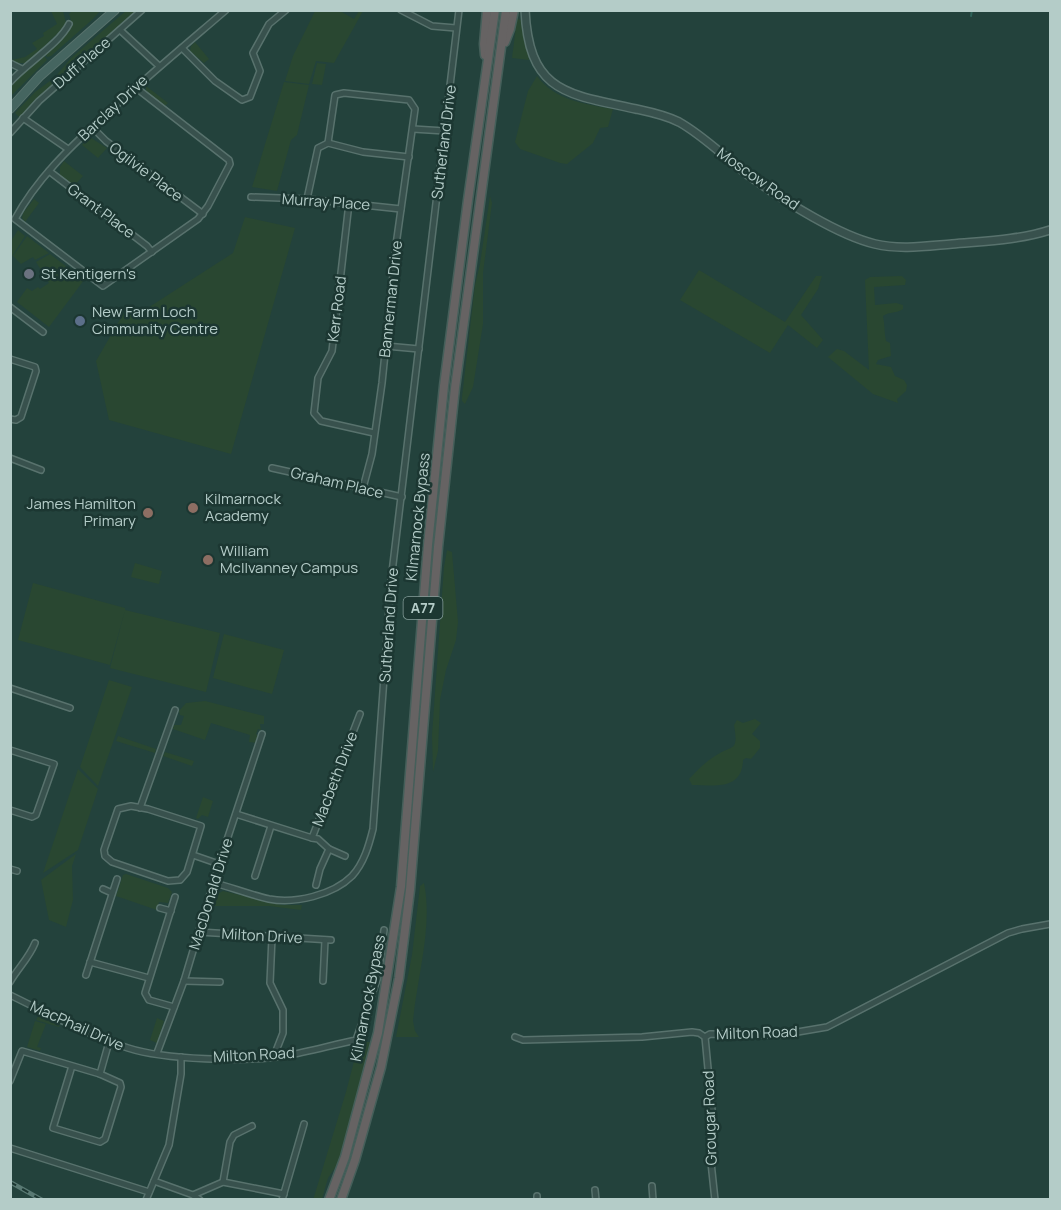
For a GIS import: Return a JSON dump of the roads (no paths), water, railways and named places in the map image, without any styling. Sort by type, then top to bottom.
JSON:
[{"type":"highway","name":"A77","points":[[487,10],[484,44],[487,67]]},
{"type":"highway","name":"Kilmarnock Bypass","points":[[329,1200],[345,1157],[378,1033],[401,887],[425,577],[444,386],[495,10]]},
{"type":"highway","name":"Kilmarnock Bypass","points":[[341,1200],[355,1160],[381,1067],[399,978],[410,890],[438,547],[455,388],[506,10]]},
{"type":"highway","name":"A77","points":[[501,51],[510,29],[513,10]]},
{"type":"main road","points":[[10,109],[40,76],[115,10]]},
{"type":"street","name":"Duff Place","points":[[10,134],[39,101],[142,10]]},
{"type":"street","name":"Barclay Drive","points":[[152,252],[103,286],[15,219],[49,171],[68,149],[135,87],[226,10]]},
{"type":"street","points":[[182,48],[224,88],[242,100],[250,97],[260,71],[253,53],[269,24],[286,10]]},
{"type":"street","points":[[401,10],[432,26],[456,28]]},
{"type":"street","name":"Sutherland Drive","points":[[215,883],[271,899],[296,901],[325,893],[352,876],[366,853],[374,829],[391,581],[459,10]]},
{"type":"street","name":"Moscow Road","points":[[525,10],[527,33],[534,59],[554,85],[580,97],[669,117],[693,131],[757,181],[821,221],[865,241],[889,246],[926,246],[1021,237],[1050,230]]},
{"type":"street","points":[[10,82],[64,33],[69,24]]},
{"type":"street","points":[[120,30],[159,66]]},
{"type":"street","points":[[10,63],[22,69]]},
{"type":"street","points":[[135,87],[229,161],[228,170],[203,214],[152,252]]},
{"type":"street","name":"Bannerman Drive","points":[[328,143],[335,95],[344,93],[409,100],[415,109],[386,346],[374,433],[363,489]]},
{"type":"street","points":[[23,118],[68,149]]},
{"type":"street","name":"Ogilvie Place","points":[[92,127],[106,141],[203,214]]},
{"type":"street","points":[[413,129],[445,131]]},
{"type":"street","points":[[307,199],[318,148],[328,143],[363,152],[409,157]]},
{"type":"street","name":"Grant Place","points":[[49,171],[152,252]]},
{"type":"street","name":"Murray Place","points":[[251,197],[307,199],[401,209]]},
{"type":"street","name":"Kerr Road","points":[[349,203],[332,351],[318,378],[314,412],[321,421],[374,433]]},
{"type":"street","points":[[10,308],[43,332]]},
{"type":"street","points":[[386,346],[419,350]]},
{"type":"street","points":[[10,359],[35,367],[36,371],[21,417],[19,420],[10,419]]},
{"type":"street","points":[[10,458],[41,470]]},
{"type":"street","name":"Graham Place","points":[[272,468],[402,497]]},
{"type":"street","points":[[10,688],[70,708]]},
{"type":"street","points":[[140,808],[175,710]]},
{"type":"street","name":"Macbeth Drive","points":[[236,814],[312,838],[360,714]]},
{"type":"street","name":"MacDonald Drive","points":[[157,1053],[184,981],[219,864],[262,734]]},
{"type":"street","points":[[10,750],[54,764],[36,815],[32,817],[10,810]]},
{"type":"street","points":[[131,806],[140,808],[201,826],[188,872],[180,880],[168,881],[112,862],[105,856],[104,850],[118,809],[131,806]]},
{"type":"street","points":[[255,876],[271,826]]},
{"type":"street","points":[[312,838],[318,839],[329,849],[345,856]]},
{"type":"street","points":[[316,885],[329,849]]},
{"type":"street","points":[[193,855],[219,864]]},
{"type":"street","points":[[86,975],[117,879]]},
{"type":"street","points":[[103,889],[112,892]]},
{"type":"street","points":[[174,1007],[147,998],[145,993],[175,897]]},
{"type":"street","points":[[160,908],[171,911]]},
{"type":"street","name":"Milton Road","points":[[515,1037],[523,1040],[642,1037],[693,1032],[705,1037],[710,1034],[780,1035],[827,1027],[1008,933],[1022,928],[1050,924]]},
{"type":"street","name":"Milton Road","points":[[181,1057],[274,1056],[356,1040],[378,976],[384,930]]},
{"type":"street","name":"Milton Drive","points":[[200,932],[328,940],[323,981]]},
{"type":"street","points":[[273,937],[270,983],[283,1010],[283,1033],[274,1056]]},
{"type":"street","points":[[10,982],[20,964],[29,957],[35,943]]},
{"type":"street","points":[[90,962],[148,978]]},
{"type":"street","points":[[184,981],[220,982]]},
{"type":"street","name":"MacPhail Drive","points":[[10,995],[109,1042],[131,1049],[181,1057]]},
{"type":"street","name":"Grougar Road","points":[[705,1037],[713,1121],[710,1153],[715,1200]]},
{"type":"street","points":[[100,1074],[109,1042]]},
{"type":"street","points":[[10,1081],[22,1051],[100,1074],[120,1083],[121,1087],[105,1140],[100,1142],[53,1128],[72,1066]]},
{"type":"street","points":[[146,1200],[169,1145],[181,1074],[181,1057]]},
{"type":"street","points":[[193,1195],[223,1182],[283,1197],[304,1124]]},
{"type":"street","points":[[223,1182],[230,1142],[234,1135],[252,1126]]},
{"type":"street","points":[[10,1148],[149,1192]]},
{"type":"street","points":[[154,1181],[193,1195],[200,1200]]},
{"type":"street","points":[[652,1186],[653,1200]]},
{"type":"street","points":[[595,1190],[596,1200]]},
{"type":"waterway","points":[[971,16],[972,10]]},
{"type":"railway","points":[[10,1182],[42,1200]]},
{"type":"place","name":"St Kentigern's","points":[[29,274]]},
{"type":"place","name":"New Farm Loch Cimmunity Centre","points":[[80,321]]},
{"type":"place","name":"Kilmarnock Academy","points":[[193,508]]},
{"type":"place","name":"James Hamilton Primary","points":[[148,513]]},
{"type":"place","name":"William McIlvanney Campus","points":[[208,560]]}]
